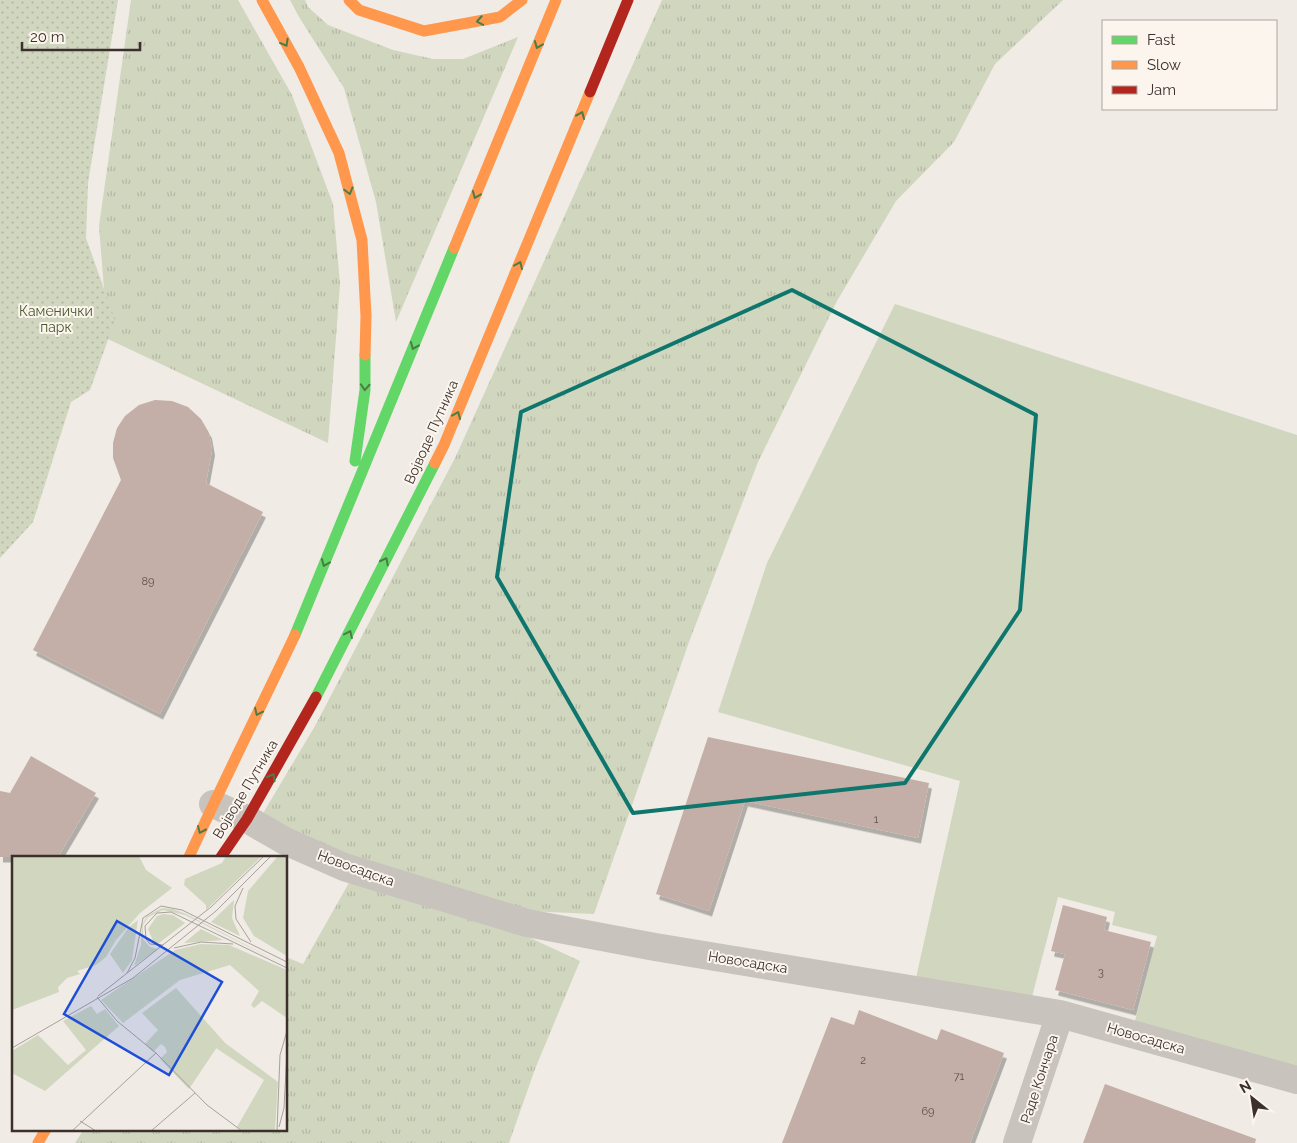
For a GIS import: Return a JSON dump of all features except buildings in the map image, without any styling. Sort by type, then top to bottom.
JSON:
[{"type":"main road","points":[[262,0],[299,68],[339,152],[362,240],[366,316],[365,390],[349,502]]},
{"type":"main road","points":[[349,0],[359,10],[424,31],[500,17],[522,0]]},
{"type":"main road","name":"Војводе Путника","points":[[190,856],[213,804],[300,624],[556,0]]},
{"type":"main road","name":"Војводе Путника","points":[[222,856],[247,820],[306,718],[444,445],[628,0]]},
{"type":"main road","points":[[38,1143],[45,1130]]},
{"type":"street","name":"Новосадска","points":[[213,804],[286,841],[344,867],[527,923],[655,947],[1060,1014],[1297,1080]]},
{"type":"street","name":"Раде Кончара","points":[[1017,1143],[1060,1014]]},
{"type":"highlighted area","points":[[792,290],[1036,415],[1020,610],[905,783],[633,813],[497,577],[521,412]]},
{"type":"green space","name":"Каменички парк","points":[[0,0],[118,0],[88,183],[86,238],[115,320],[90,390],[71,402],[33,522],[0,558]]},
{"type":"green space","points":[[131,0],[238,0],[292,95],[333,204],[340,284],[328,443],[108,339],[99,226]]},
{"type":"green space","points":[[290,0],[305,0],[308,7],[328,25],[393,50],[433,59],[463,59],[518,37],[396,322],[376,202],[344,88]]},
{"type":"green space","points":[[662,0],[1063,0],[995,64],[954,142],[896,201],[837,301],[758,462],[689,642],[594,914],[527,911],[349,855],[291,830],[262,815],[315,726],[456,456]]},
{"type":"green space","points":[[895,304],[1297,435],[1297,1090],[1129,1044],[1157,936],[1112,925],[1115,912],[1058,897],[1027,1016],[913,991],[960,781],[718,712],[767,563]]},
{"type":"green space","points":[[350,881],[522,934],[580,961],[535,1069],[509,1143],[75,1143],[83,1130],[288,1130],[288,958],[303,964]]},
{"type":"traffic: fast","points":[[295,635],[454,248]]},
{"type":"traffic: fast","points":[[355,461],[365,390],[365,355]]},
{"type":"traffic: fast","points":[[316,697],[435,463]]},
{"type":"traffic: slow","points":[[262,0],[299,67],[339,153],[362,240],[366,316],[365,355]]},
{"type":"traffic: slow","points":[[349,0],[359,10],[424,31],[500,17],[522,0]]},
{"type":"traffic: slow","points":[[454,248],[556,0]]},
{"type":"traffic: slow","points":[[435,463],[590,92]]},
{"type":"traffic: slow","points":[[189,856],[295,635]]},
{"type":"traffic: slow","points":[[38,1143],[45,1130]]},
{"type":"traffic: jam","points":[[590,92],[628,0]]},
{"type":"traffic: jam","points":[[222,856],[247,819],[316,697]]}]
